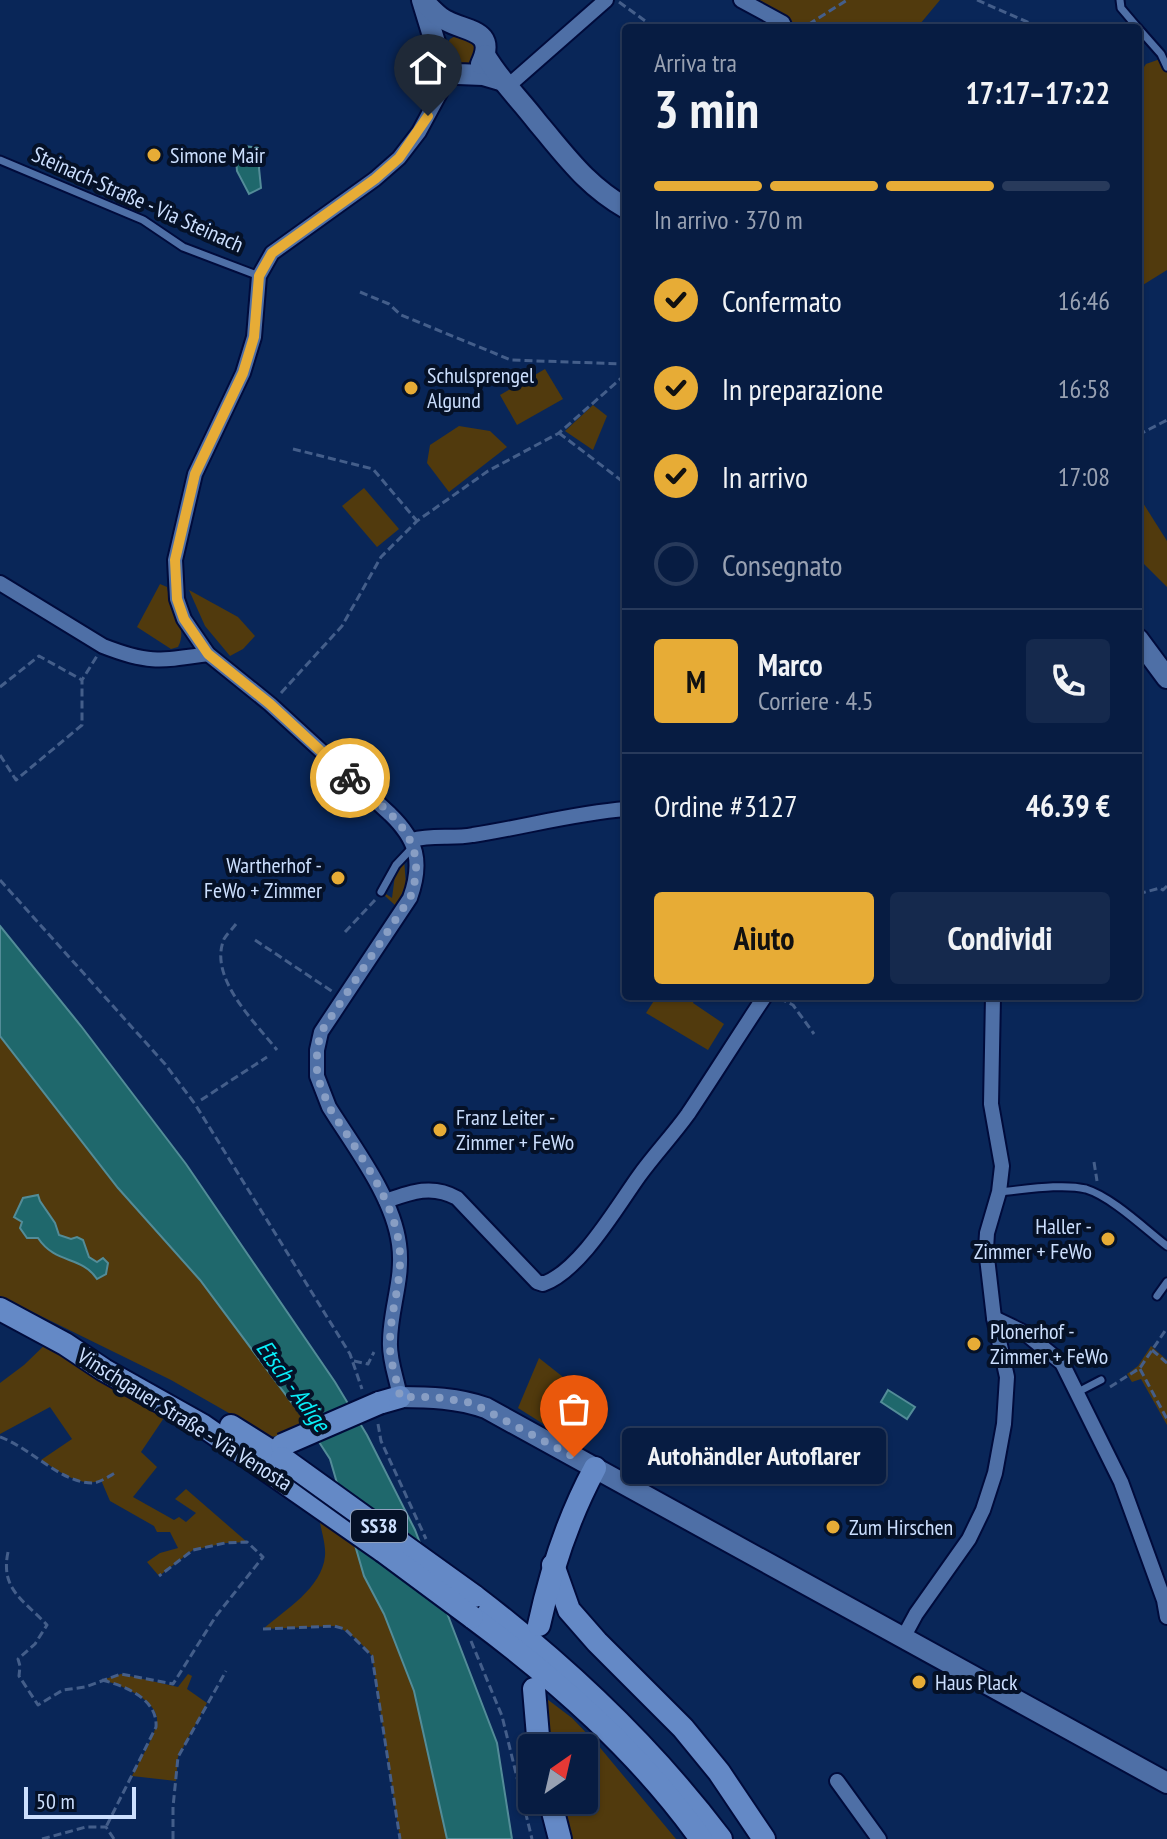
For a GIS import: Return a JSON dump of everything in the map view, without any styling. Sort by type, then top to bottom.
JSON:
[{"type":"main road","points":[[422,1],[451,65],[504,84]]},
{"type":"main road","points":[[422,1],[445,21],[473,29],[481,36],[485,55],[480,66],[451,65]]},
{"type":"main road","points":[[451,65],[441,40],[450,29],[463,26]]},
{"type":"main road","points":[[485,55],[504,84],[578,172],[596,189],[622,205]]},
{"type":"main road","points":[[1142,644],[1167,678]]},
{"type":"main road","name":"Vinschgauer Straße - Via Venosta","points":[[0,1309],[202,1425],[307,1496],[517,1650],[574,1698],[642,1768],[701,1839]]},
{"type":"main road","name":"Vinschgauer Straße - Via Venosta","points":[[65,1344],[93,1352],[173,1392],[277,1451],[472,1617],[520,1631],[601,1702],[688,1795],[721,1839]]},
{"type":"main road","points":[[277,1451],[379,1401],[435,1397],[472,1403],[1167,1783]]},
{"type":"main road","points":[[539,1625],[553,1565],[595,1468]]},
{"type":"main road","points":[[553,1565],[569,1610],[683,1728],[719,1772],[764,1839]]},
{"type":"main road","points":[[534,1689],[538,1734]]},
{"type":"main road","points":[[554,1814],[560,1839]]},
{"type":"street","points":[[504,84],[606,0]]},
{"type":"street","points":[[741,0],[784,24]]},
{"type":"street","name":"Steinach-Straße - Via Steinach","points":[[413,843],[390,814],[270,704],[208,654],[184,619],[177,599],[175,560],[195,474],[243,373],[254,337],[259,276],[272,253],[375,179],[399,158],[419,132],[451,65]]},
{"type":"street","points":[[0,583],[103,646],[145,661],[208,654]]},
{"type":"street","points":[[379,1401],[400,1282],[400,1247],[386,1201],[329,1107],[317,1076],[319,1039],[410,898],[416,880],[413,843],[430,836],[471,836],[622,809]]},
{"type":"street","points":[[386,1201],[414,1190],[446,1192],[457,1198],[537,1282],[548,1282],[570,1265],[600,1233],[687,1114],[762,1000]]},
{"type":"street","points":[[903,1638],[916,1614],[969,1539],[983,1510],[995,1473],[1004,1424],[1007,1377],[988,1282],[987,1233],[999,1192],[1002,1166],[991,1104],[993,1000]]},
{"type":"street","points":[[994,1318],[1025,1333],[1062,1363],[1121,1482],[1164,1600],[1167,1617]]},
{"type":"street","points":[[837,1781],[879,1839]]},
{"type":"lane","points":[[1120,0],[1121,8],[1135,24]]},
{"type":"lane","points":[[1142,33],[1161,54],[1167,67]]},
{"type":"lane","name":"Steinach-Straße - Via Steinach","points":[[0,160],[143,220],[183,247],[259,276]]},
{"type":"lane","points":[[380,893],[413,843]]},
{"type":"lane","points":[[999,1192],[1087,1190],[1105,1199],[1167,1246]]},
{"type":"lane","points":[[1157,1296],[1167,1282]]},
{"type":"lane","points":[[1076,1393],[1101,1380]]},
{"type":"path","points":[[616,0],[649,24]]},
{"type":"path","points":[[809,24],[847,0]]},
{"type":"path","points":[[977,0],[1032,24]]},
{"type":"path","points":[[360,292],[389,304],[401,315],[511,360],[622,364]]},
{"type":"path","points":[[270,704],[342,626],[381,557],[417,521],[488,471],[559,433],[622,378]]},
{"type":"path","points":[[1142,433],[1167,420]]},
{"type":"path","points":[[559,433],[622,481]]},
{"type":"path","points":[[293,449],[373,469],[417,521]]},
{"type":"path","points":[[0,755],[16,780],[82,725],[82,680],[103,646]]},
{"type":"path","points":[[0,687],[39,656],[82,680]]},
{"type":"path","points":[[0,880],[165,1064],[243,1177],[379,1401],[381,1441],[427,1541]]},
{"type":"path","points":[[1142,893],[1163,890],[1167,886]]},
{"type":"path","points":[[345,932],[380,893]]},
{"type":"path","points":[[236,924],[225,939],[221,961],[226,983],[277,1050]]},
{"type":"path","points":[[255,940],[343,998]]},
{"type":"path","points":[[784,1000],[793,1005],[814,1034]]},
{"type":"path","points":[[201,1100],[267,1057]]},
{"type":"path","points":[[1094,1162],[1097,1181]]},
{"type":"path","points":[[1167,1328],[1140,1368],[1167,1419]]},
{"type":"path","points":[[352,1361],[368,1364],[376,1348]]},
{"type":"path","points":[[1152,1350],[1167,1363]]},
{"type":"path","points":[[0,1437],[82,1481],[94,1484],[115,1473]]},
{"type":"path","points":[[8,1552],[3,1565],[5,1585],[47,1625],[35,1644],[18,1659],[19,1676],[38,1705],[63,1690],[85,1687],[121,1674],[173,1684],[209,1626],[263,1557],[247,1542],[225,1543],[193,1550],[159,1576]]},
{"type":"path","points":[[472,1617],[502,1716],[532,1839]]},
{"type":"path","points":[[263,1629],[334,1626],[345,1629],[372,1656],[400,1839]]},
{"type":"path","points":[[173,1839],[178,1757],[226,1671]]},
{"type":"path","points":[[102,1680],[138,1695],[154,1710],[157,1718],[156,1727],[106,1827]]},
{"type":"path","points":[[42,1839],[86,1827],[106,1827]]},
{"type":"path","points":[[106,1827],[114,1839]]},
{"type":"shaded area","points":[[742,0],[940,0],[920,24],[779,24]]},
{"type":"shaded area","points":[[459,34],[479,46],[471,65],[467,67],[451,63],[445,48],[450,39]]},
{"type":"shaded area","points":[[1163,58],[1167,68],[1167,270],[1142,286],[1142,70],[1146,64]]},
{"type":"shaded area","points":[[545,369],[563,399],[517,425],[500,395]]},
{"type":"shaded area","points":[[593,405],[607,416],[593,450],[565,431]]},
{"type":"shaded area","points":[[459,426],[490,431],[507,447],[449,492],[427,463],[430,445]]},
{"type":"shaded area","points":[[364,488],[399,529],[377,547],[342,506]]},
{"type":"shaded area","points":[[1142,501],[1167,541],[1167,587],[1142,562]]},
{"type":"shaded area","points":[[160,584],[167,587],[180,625],[181,640],[178,647],[171,649],[137,627]]},
{"type":"shaded area","points":[[189,590],[238,617],[255,636],[243,649],[230,656],[205,626]]},
{"type":"shaded area","points":[[404,859],[406,885],[396,906],[385,896],[392,898],[395,875]]},
{"type":"shaded area","points":[[654,1000],[694,1000],[693,1003],[724,1024],[708,1050],[646,1013]]},
{"type":"shaded area","points":[[0,1036],[118,1188],[200,1280],[306,1422],[285,1434],[271,1437],[171,1380],[0,1296]]},
{"type":"shaded area","points":[[53,1337],[172,1406],[141,1452],[157,1467],[133,1497],[174,1520],[179,1517],[186,1522],[196,1513],[175,1499],[186,1489],[247,1542],[193,1550],[159,1576],[147,1562],[160,1553],[178,1548],[170,1532],[157,1532],[154,1526],[110,1501],[101,1480],[78,1480],[41,1460],[72,1439],[50,1407],[0,1434],[0,1383]]},
{"type":"shaded area","points":[[1151,1346],[1167,1360],[1167,1425],[1141,1379],[1132,1382],[1127,1374],[1138,1366]]},
{"type":"shaded area","points":[[539,1358],[563,1377],[545,1425],[518,1408]]},
{"type":"shaded area","points":[[319,1518],[355,1544],[364,1576],[384,1614],[414,1691],[447,1839],[400,1839],[372,1656],[368,1651],[350,1634],[334,1626],[263,1629],[301,1597],[317,1578],[325,1556]]},
{"type":"shaded area","points":[[121,1674],[178,1687],[188,1674],[192,1676],[187,1689],[207,1703],[178,1757],[176,1781],[132,1776],[151,1739],[157,1718],[143,1698],[102,1680]]},
{"type":"shaded area","points":[[543,1696],[587,1734],[545,1734]]},
{"type":"shaded area","points":[[598,1745],[676,1839],[568,1839],[562,1814],[598,1814]]},
{"type":"water","points":[[244,146],[260,148],[263,152],[259,168],[261,188],[249,194],[237,171],[235,149]]},
{"type":"water","name":"Etsch - Adige","points":[[0,926],[186,1164],[335,1382],[367,1435],[415,1530],[497,1743],[512,1839],[447,1839],[414,1691],[384,1614],[364,1576],[330,1459],[200,1280],[118,1188],[0,1036]]},
{"type":"water","points":[[38,1195],[59,1235],[83,1240],[89,1257],[97,1262],[103,1258],[108,1263],[106,1274],[97,1279],[84,1266],[45,1247],[38,1238],[27,1238],[20,1228],[22,1222],[14,1217],[23,1198]]},
{"type":"water","points":[[888,1390],[915,1407],[907,1419],[881,1402]]},
{"type":"way so far","points":[[350,778],[404,827],[412,840],[416,862],[416,880],[410,898],[321,1032],[316,1062],[321,1091],[386,1201],[395,1224],[400,1247],[400,1282],[390,1342],[400,1397],[435,1397],[472,1403],[574,1457]]},
{"type":"place","name":"Simone Mair","points":[[154,155]]},
{"type":"place","name":"Schulsprengel Algund","points":[[411,388]]},
{"type":"place","name":"Wartherhof - FeWo + Zimmer","points":[[338,878]]},
{"type":"place","name":"Franz Leiter - Zimmer + FeWo","points":[[440,1130]]},
{"type":"place","name":"Haller - Zimmer + FeWo","points":[[1108,1239]]},
{"type":"place","name":"Plonerhof - Zimmer + FeWo","points":[[974,1344]]},
{"type":"place","name":"Autohändler Autoflarer","points":[[574,1457]]},
{"type":"place","name":"Zum Hirschen","points":[[833,1527]]},
{"type":"place","name":"Haus Plack","points":[[919,1682]]},
{"type":"route","points":[[350,778],[270,704],[208,654],[184,619],[177,599],[175,560],[202,454],[243,373],[254,337],[259,276],[272,253],[375,179],[399,158],[428,116]]}]
